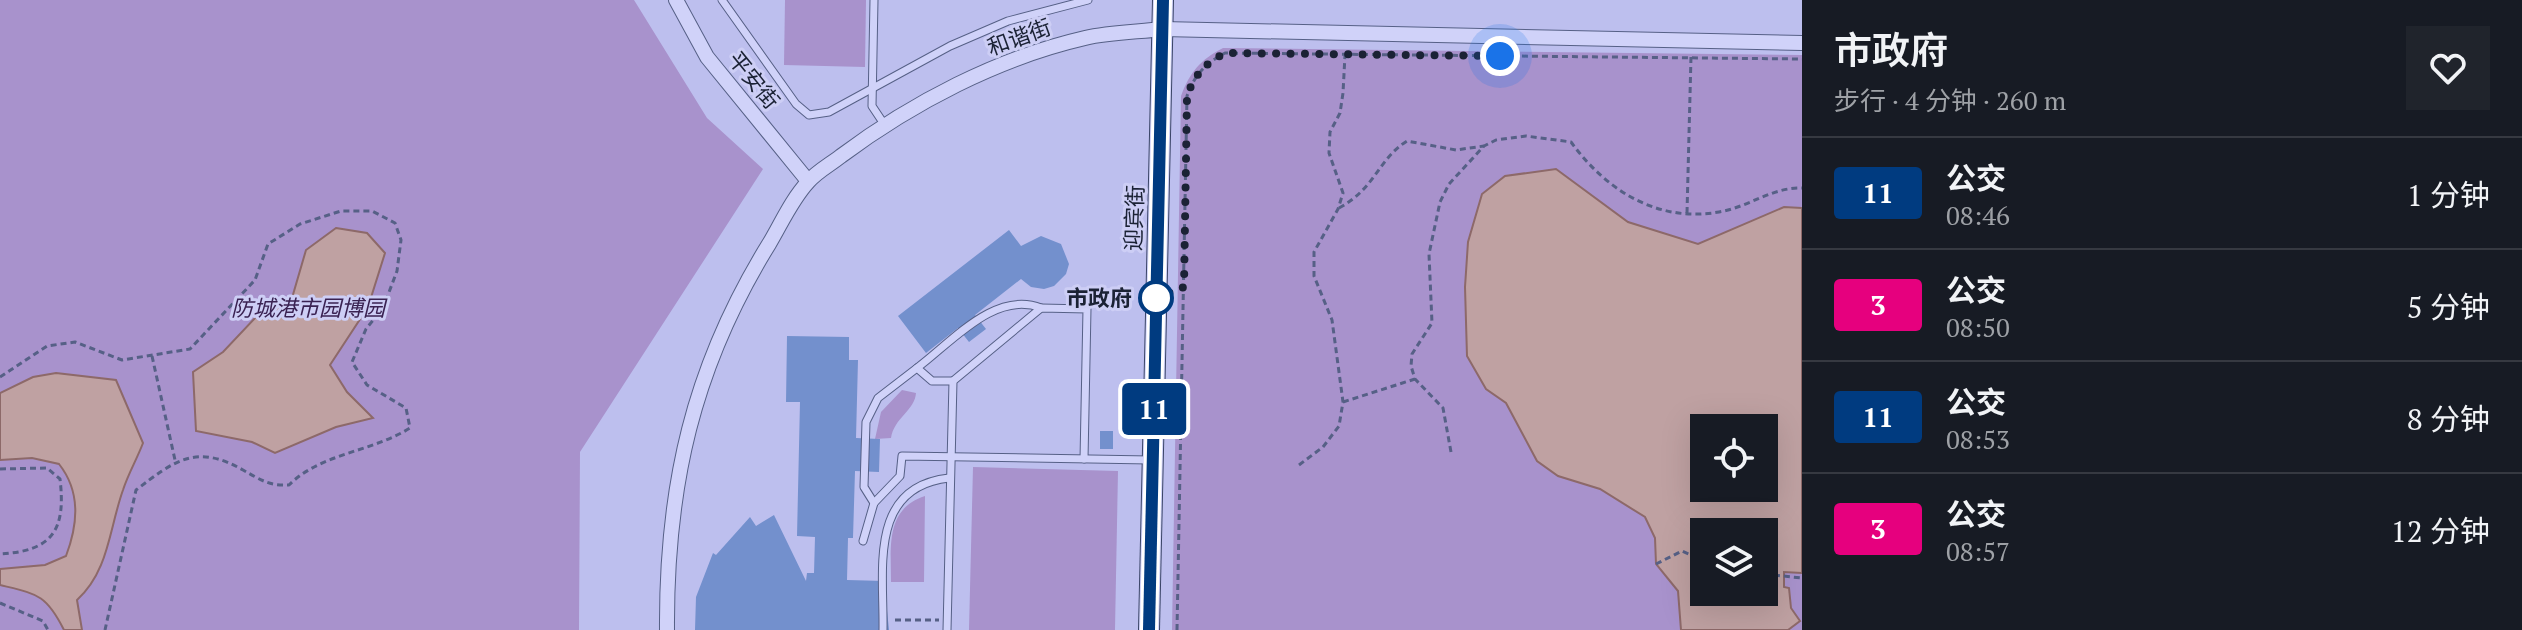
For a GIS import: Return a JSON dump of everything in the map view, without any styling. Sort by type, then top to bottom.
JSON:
[{"type":"main road","name":"迎宾街","points":[[1149,630],[1163,0]]},
{"type":"street","name":"平安街","points":[[676,0],[707,57],[808,181]]},
{"type":"street","name":"和谐街","points":[[667,630],[666,576],[675,498],[695,397],[747,280],[808,181],[884,124],[1008,61],[1087,37],[1163,29],[1802,43]]},
{"type":"lane","points":[[722,0],[796,104],[809,115],[829,112],[950,46],[1008,21],[1088,0]]},
{"type":"lane","points":[[874,0],[872,106],[884,124]]},
{"type":"lane","points":[[874,503],[864,487],[866,422],[878,398],[999,306],[1018,302],[1041,308],[1087,309],[1084,459]]},
{"type":"lane","points":[[917,368],[932,381],[953,381],[1041,308]]},
{"type":"lane","points":[[947,630],[953,381]]},
{"type":"lane","points":[[863,541],[874,503],[900,476],[902,456],[1153,460]]},
{"type":"lane","points":[[883,630],[884,543],[891,513],[907,492],[931,480],[949,478]]},
{"type":"path","points":[[1687,213],[1691,41]]},
{"type":"path","points":[[1177,630],[1187,96],[1194,78],[1208,62],[1225,53],[1802,59]]},
{"type":"path","points":[[1299,465],[1323,447],[1339,426],[1343,402],[1332,320],[1314,276],[1314,252],[1338,209],[1343,193],[1329,153],[1340,113],[1345,54]]},
{"type":"path","points":[[1338,209],[1368,189],[1396,148],[1407,141],[1456,150],[1526,136],[1571,142],[1596,175],[1616,190],[1643,203],[1687,213],[1719,212],[1786,188],[1802,188]]},
{"type":"path","points":[[1451,452],[1443,408],[1415,379],[1412,354],[1432,323],[1429,254],[1440,202],[1449,184],[1484,146]]},
{"type":"path","points":[[0,377],[47,346],[75,342],[122,360],[190,349],[255,280],[268,244],[300,224],[341,211],[372,211],[395,223],[401,240],[397,271],[383,308],[366,329],[352,362],[367,385],[406,408],[410,428],[386,443],[306,469],[289,485],[269,486],[231,463],[202,457],[175,460],[136,490],[105,630]]},
{"type":"path","points":[[152,356],[175,460]]},
{"type":"path","points":[[1343,402],[1415,379]]},
{"type":"path","points":[[0,469],[47,468],[60,479],[63,502],[57,530],[44,545],[0,554]]},
{"type":"path","points":[[1656,564],[1682,551],[1690,555]]},
{"type":"path","points":[[1778,575],[1802,578]]},
{"type":"path","points":[[0,603],[43,621],[48,630]]},
{"type":"path","points":[[883,619],[947,620]]},
{"type":"green space","name":"防城港市园博园","points":[[0,0],[634,0],[707,118],[763,169],[580,452],[579,630],[0,630]]},
{"type":"green space","points":[[785,0],[866,0],[865,67],[784,65]]},
{"type":"green space","points":[[1223,48],[1802,55],[1802,630],[1172,630],[1181,96],[1188,80],[1202,62]]},
{"type":"green space","points":[[902,390],[916,393],[915,399],[896,425],[891,438],[875,439],[881,412]]},
{"type":"green space","points":[[973,467],[1118,471],[1115,630],[969,630]]},
{"type":"green space","points":[[925,496],[924,582],[891,582],[891,543],[897,520],[912,502]]},
{"type":"shaded area","points":[[1556,169],[1628,222],[1698,244],[1784,207],[1802,208],[1802,573],[1784,572],[1784,587],[1789,588],[1791,608],[1800,621],[1788,630],[1681,630],[1678,591],[1656,564],[1655,538],[1645,517],[1600,489],[1558,476],[1537,461],[1506,403],[1486,389],[1467,356],[1465,287],[1468,242],[1482,194],[1505,176]]},
{"type":"shaded area","points":[[336,228],[367,233],[385,253],[368,307],[330,365],[347,392],[373,418],[336,427],[275,453],[252,442],[196,431],[193,372],[223,352],[255,318],[292,298],[306,250]]},
{"type":"shaded area","points":[[56,373],[116,380],[143,443],[123,490],[102,563],[88,589],[77,600],[82,630],[64,630],[52,609],[39,597],[0,585],[0,569],[45,565],[66,556],[70,544],[75,520],[74,497],[59,464],[32,458],[0,460],[0,393],[33,377]]},
{"type":"building","points":[[1009,230],[1021,246],[1041,236],[1061,244],[1069,264],[1066,274],[1054,286],[1044,289],[1031,287],[1021,279],[975,315],[986,329],[969,342],[958,328],[926,353],[898,316]]},
{"type":"building","points":[[787,336],[849,337],[849,360],[858,360],[856,438],[880,439],[879,472],[855,471],[853,538],[848,538],[847,580],[884,581],[889,630],[695,630],[696,597],[713,553],[716,555],[750,517],[756,526],[774,515],[806,581],[807,573],[814,573],[815,537],[797,536],[800,402],[786,402]]},
{"type":"building","points":[[1100,431],[1113,431],[1113,449],[1100,449]]},
{"type":"bus line","name":"11","points":[[1149,630],[1163,0]]},
{"type":"place","name":"市政府","points":[[1156,298]]},
{"type":"route","points":[[1156,298],[1184,287],[1187,96],[1194,78],[1208,62],[1225,53],[1500,56]]}]
